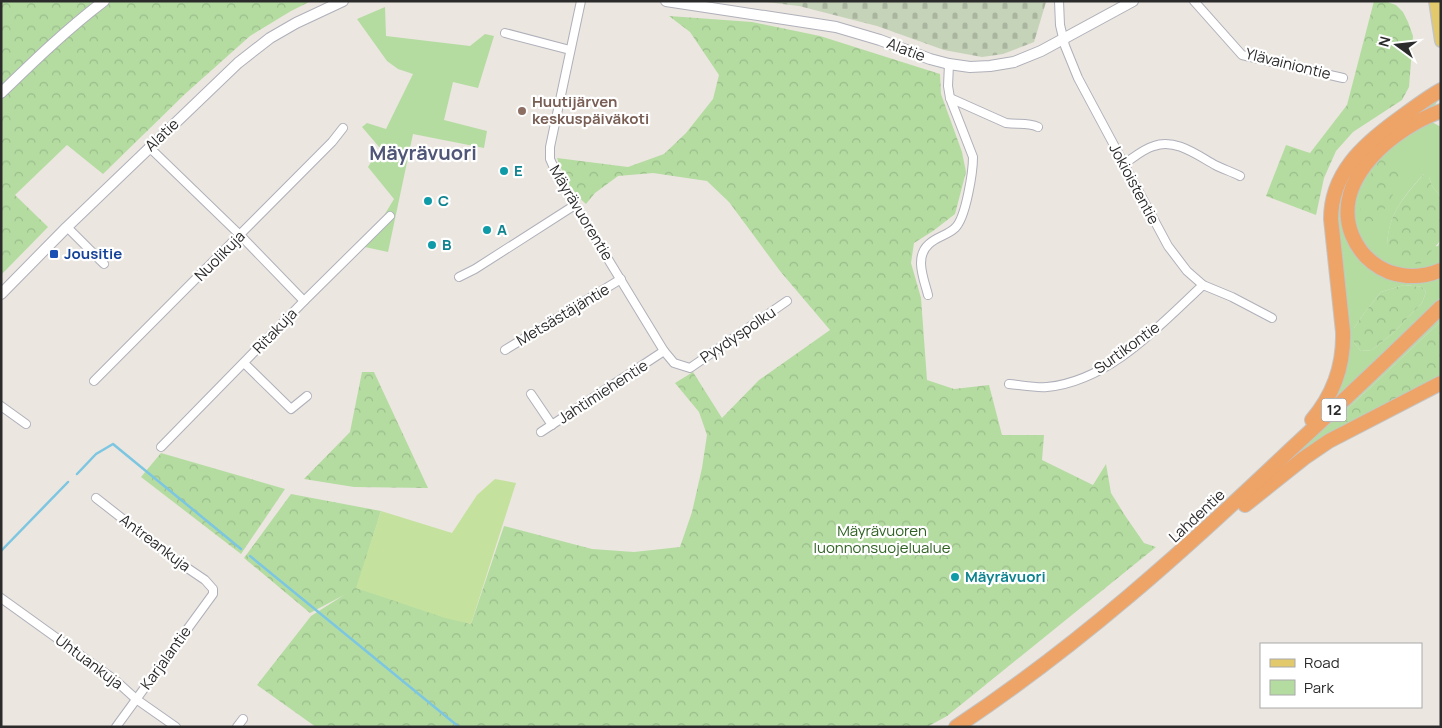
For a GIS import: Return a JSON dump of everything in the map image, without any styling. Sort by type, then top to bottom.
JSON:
[{"type":"highway","points":[[1226,511],[1313,420],[1330,396],[1336,380],[1343,350],[1343,332],[1331,211],[1342,173],[1358,152],[1379,133],[1441,90]]},
{"type":"highway","points":[[1441,111],[1411,124],[1398,133],[1372,157],[1356,180],[1348,210],[1354,241],[1379,268],[1395,274],[1414,277],[1441,270]]},
{"type":"highway","name":"Lahdentie","points":[[956,727],[1058,654],[1178,555],[1441,307]]},
{"type":"highway","points":[[1178,555],[1329,441],[1441,384]]},
{"type":"main road","points":[[1436,1],[1441,41]]},
{"type":"street","points":[[1,93],[35,60],[104,1]]},
{"type":"street","name":"Alatie","points":[[1,294],[149,147],[238,63],[296,22],[343,1]]},
{"type":"street","name":"Mäyrävuorentie","points":[[581,1],[550,147],[550,159],[558,178],[664,351],[674,362],[690,368]]},
{"type":"street","name":"Alatie","points":[[666,1],[836,27],[880,40],[930,59],[970,67],[1014,62],[1041,51],[1063,37],[1134,1]]},
{"type":"street","name":"Jokioistentie","points":[[1059,1],[1060,25],[1078,78],[1168,246],[1186,271],[1203,285],[1232,297],[1272,318]]},
{"type":"street","name":"Ylävainiontie","points":[[1194,1],[1242,55],[1344,78]]},
{"type":"street","points":[[505,33],[570,50]]},
{"type":"street","points":[[928,295],[920,266],[922,254],[928,244],[956,227],[964,214],[973,167],[973,157],[950,98],[948,86],[949,64]]},
{"type":"street","points":[[950,98],[1006,123],[1016,125],[1029,124],[1038,127]]},
{"type":"street","name":"Nuolikuja","points":[[94,381],[241,236],[332,142],[343,128]]},
{"type":"street","points":[[1124,164],[1154,145],[1168,145],[1181,147],[1195,153],[1240,176]]},
{"type":"street","points":[[149,147],[241,236],[304,301]]},
{"type":"street","points":[[459,277],[475,269],[575,205]]},
{"type":"street","name":"Ritakuja","points":[[161,447],[390,216]]},
{"type":"street","points":[[67,227],[104,264]]},
{"type":"street","name":"Metsästäjäntie","points":[[505,350],[621,279]]},
{"type":"street","name":"Surtikontie","points":[[1009,384],[1047,387],[1083,378],[1103,369],[1150,335],[1203,285]]},
{"type":"street","name":"Pyydyspolku","points":[[690,368],[787,301]]},
{"type":"street","name":"Jahtimiehentie","points":[[541,432],[664,351]]},
{"type":"street","points":[[244,363],[291,409],[307,396]]},
{"type":"street","points":[[531,394],[552,425]]},
{"type":"street","points":[[1,406],[26,424]]},
{"type":"street","name":"Antreankuja","points":[[96,498],[174,559],[206,580],[213,589]]},
{"type":"street","name":"Karjalantie","points":[[116,727],[213,594],[213,589]]},
{"type":"street","name":"Uhtuankuja","points":[[1,598],[115,680],[136,699],[176,727]]},
{"type":"street","points":[[237,727],[243,719]]},
{"type":"green space","points":[[1,1],[311,1],[250,36],[185,94],[103,174],[67,145],[15,195],[48,227],[1,275]]},
{"type":"green space","points":[[759,1],[1046,2],[1034,42],[1003,54],[982,57],[944,50],[877,26],[799,6]]},
{"type":"green space","points":[[1374,1],[1384,1],[1396,5],[1403,12],[1413,36],[1409,87],[1402,100],[1353,132],[1336,151],[1324,178],[1316,215],[1266,196],[1286,145],[1310,153],[1347,105]]},
{"type":"green space","points":[[385,7],[386,36],[470,46],[485,34],[494,36],[478,88],[453,82],[444,120],[487,131],[484,148],[413,134],[388,252],[365,247],[394,199],[368,167],[380,148],[362,127],[367,123],[386,129],[413,74],[398,69],[387,61],[357,19]]},
{"type":"green space","name":"Mäyrävuoren luonnonsuojelualue","points":[[669,16],[752,22],[820,36],[940,74],[941,94],[962,152],[966,172],[955,214],[914,243],[911,263],[921,298],[927,380],[954,389],[989,385],[1002,435],[1044,435],[1042,460],[1093,485],[1106,464],[1111,493],[1144,543],[1156,547],[947,716],[927,727],[316,727],[257,685],[311,616],[344,595],[310,613],[244,558],[291,494],[381,511],[357,588],[471,624],[504,526],[592,549],[634,552],[680,547],[692,512],[707,435],[699,412],[675,383],[693,372],[722,418],[759,380],[830,330],[780,271],[729,202],[707,181],[653,173],[618,176],[595,193],[586,204],[572,189],[565,177],[557,158],[628,167],[664,154],[686,133],[713,99],[719,75],[690,32]]},
{"type":"green space","points":[[1434,98],[1438,100],[1435,105],[1390,136],[1360,166],[1353,178],[1345,200],[1345,222],[1351,241],[1362,258],[1378,271],[1397,278],[1418,280],[1441,274],[1441,297],[1332,404],[1346,361],[1347,332],[1336,221],[1336,209],[1341,187],[1352,165],[1372,143],[1397,123]],"holes":[[[1404,285],[1422,287],[1426,292],[1422,303],[1392,334],[1372,350],[1361,351],[1354,343],[1354,328],[1381,292]]]},
{"type":"green space","points":[[1430,121],[1441,127],[1441,197],[1432,186],[1429,177],[1424,174],[1402,200],[1397,209],[1388,239],[1387,251],[1438,246],[1441,240],[1441,265],[1414,273],[1385,266],[1362,246],[1352,218],[1358,186],[1392,143]]},
{"type":"green space","points":[[1386,154],[1395,156],[1401,164],[1396,188],[1390,201],[1376,221],[1365,222],[1360,215],[1364,190],[1375,167]]},
{"type":"green space","points":[[1424,174],[1428,174],[1432,186],[1441,197],[1441,240],[1420,264],[1406,263],[1394,258],[1387,251],[1390,227],[1402,200]]},
{"type":"green space","points":[[1404,285],[1422,287],[1426,292],[1422,303],[1392,334],[1372,350],[1361,351],[1354,343],[1354,328],[1381,292]]},
{"type":"green space","points":[[1441,316],[1441,321],[1342,414],[1341,418],[1351,422],[1441,375],[1441,379],[1266,481]]},
{"type":"green space","points":[[1441,321],[1441,375],[1351,422],[1341,420],[1342,414]]},
{"type":"green space","points":[[362,372],[374,372],[428,488],[354,487],[304,479],[350,432]]},
{"type":"green space","points":[[161,453],[285,489],[241,554],[141,477]]},
{"type":"green space","points":[[495,479],[516,483],[471,624],[445,618],[356,588],[381,511],[452,533],[477,495]]},
{"type":"waterway","points":[[77,474],[96,454],[113,444],[241,549]]},
{"type":"waterway","points":[[1,551],[68,482]]},
{"type":"waterway","points":[[250,556],[459,727]]},
{"type":"place","name":"Huutijärven keskuspäiväkoti","points":[[522,111]]},
{"type":"place","name":"E","points":[[504,171]]},
{"type":"place","name":"C","points":[[428,201]]},
{"type":"place","name":"A","points":[[487,230]]},
{"type":"place","name":"B","points":[[432,245]]},
{"type":"place","name":"Jousitie","points":[[54,254]]},
{"type":"place","name":"Mäyrävuori","points":[[955,577]]},
{"type":"district","name":"Mäyrävuori","points":[[423,153]]}]
